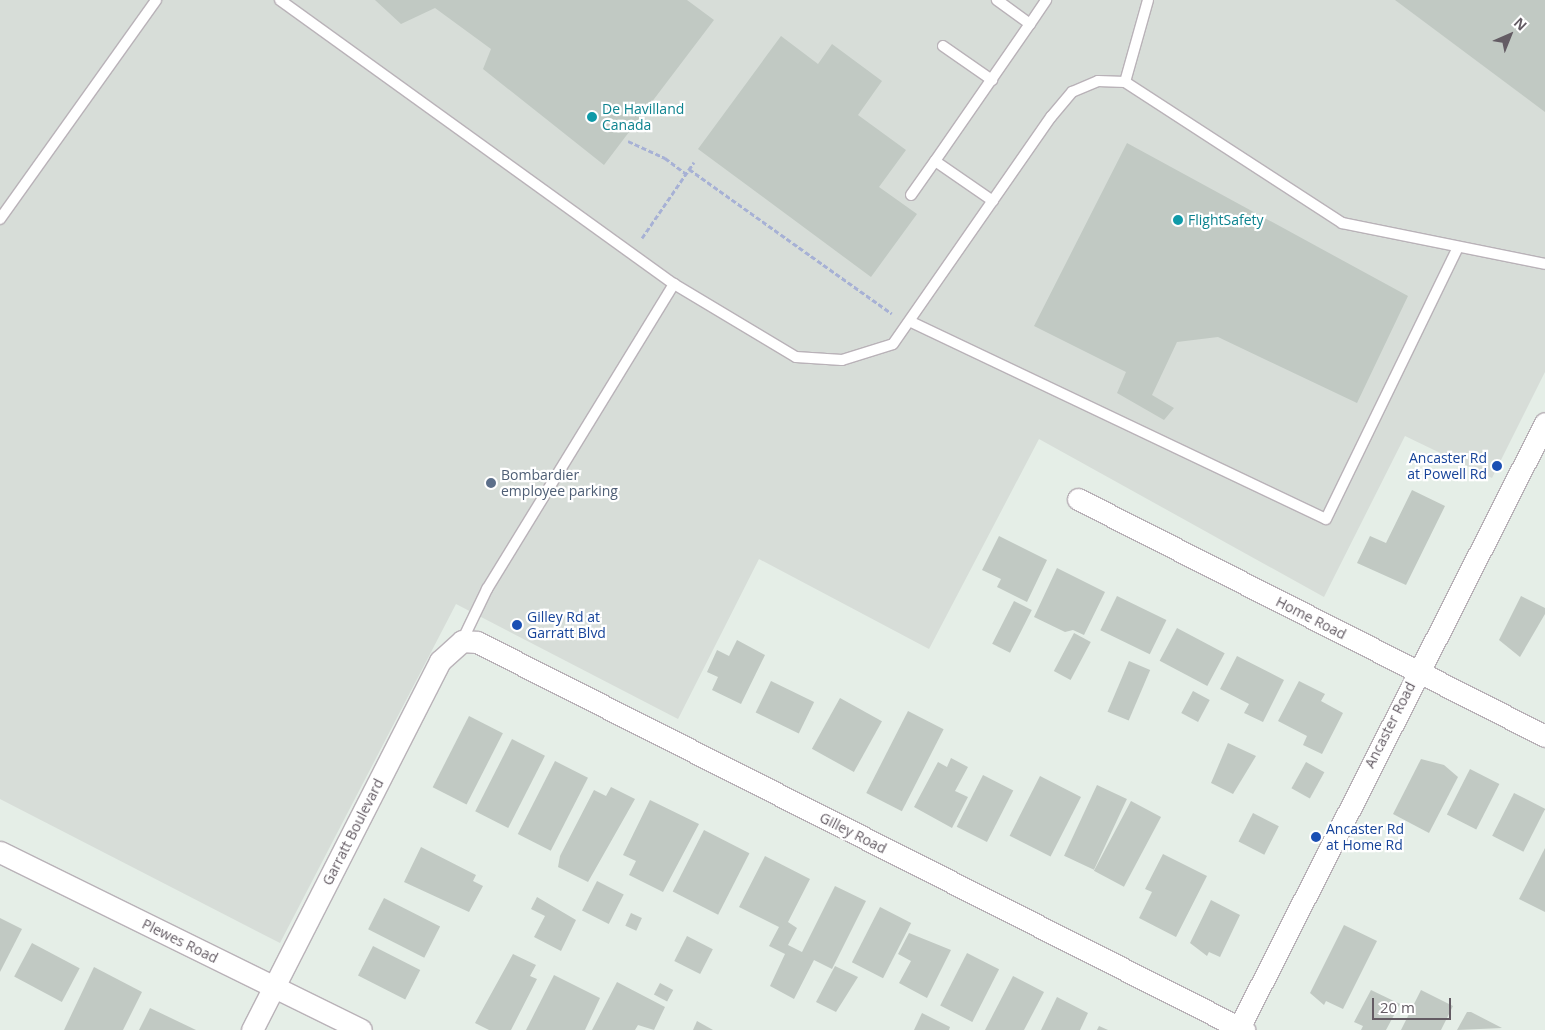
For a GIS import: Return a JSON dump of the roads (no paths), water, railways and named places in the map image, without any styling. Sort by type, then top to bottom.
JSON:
[{"type":"street","name":"Ancaster Road","points":[[1240,1029],[1417,672],[1545,423]]},
{"type":"street","name":"Home Road","points":[[1078,499],[1545,736]]},
{"type":"street","name":"Garratt Boulevard","points":[[252,1030],[440,661],[462,641]]},
{"type":"street","name":"Gilley Road","points":[[462,641],[477,642],[1240,1029]]},
{"type":"street","name":"Plewes Road","points":[[0,852],[361,1030]]},
{"type":"lane","points":[[0,219],[156,0]]},
{"type":"lane","points":[[280,0],[674,284],[796,357],[842,360],[873,354],[893,344],[910,324],[993,201],[1072,92],[1098,81],[1125,82],[1342,223],[1545,264]]},
{"type":"lane","points":[[997,0],[1030,24]]},
{"type":"lane","points":[[911,194],[1046,0]]},
{"type":"lane","points":[[1125,82],[1148,0]]},
{"type":"lane","points":[[943,46],[992,80]]},
{"type":"lane","points":[[935,161],[993,201]]},
{"type":"lane","points":[[910,324],[1326,519],[1458,247]]},
{"type":"lane","points":[[462,641],[488,589],[674,284]]},
{"type":"place","name":"De Havilland Canada","points":[[592,117]]},
{"type":"place","name":"FlightSafety","points":[[1178,220]]},
{"type":"place","name":"Ancaster Rd at Powell Rd","points":[[1497,466]]},
{"type":"place","name":"Bombardier employee parking","points":[[491,483]]},
{"type":"place","name":"Gilley Rd at Garratt Blvd","points":[[517,625]]},
{"type":"place","name":"Ancaster Rd at Home Rd","points":[[1316,837]]}]
